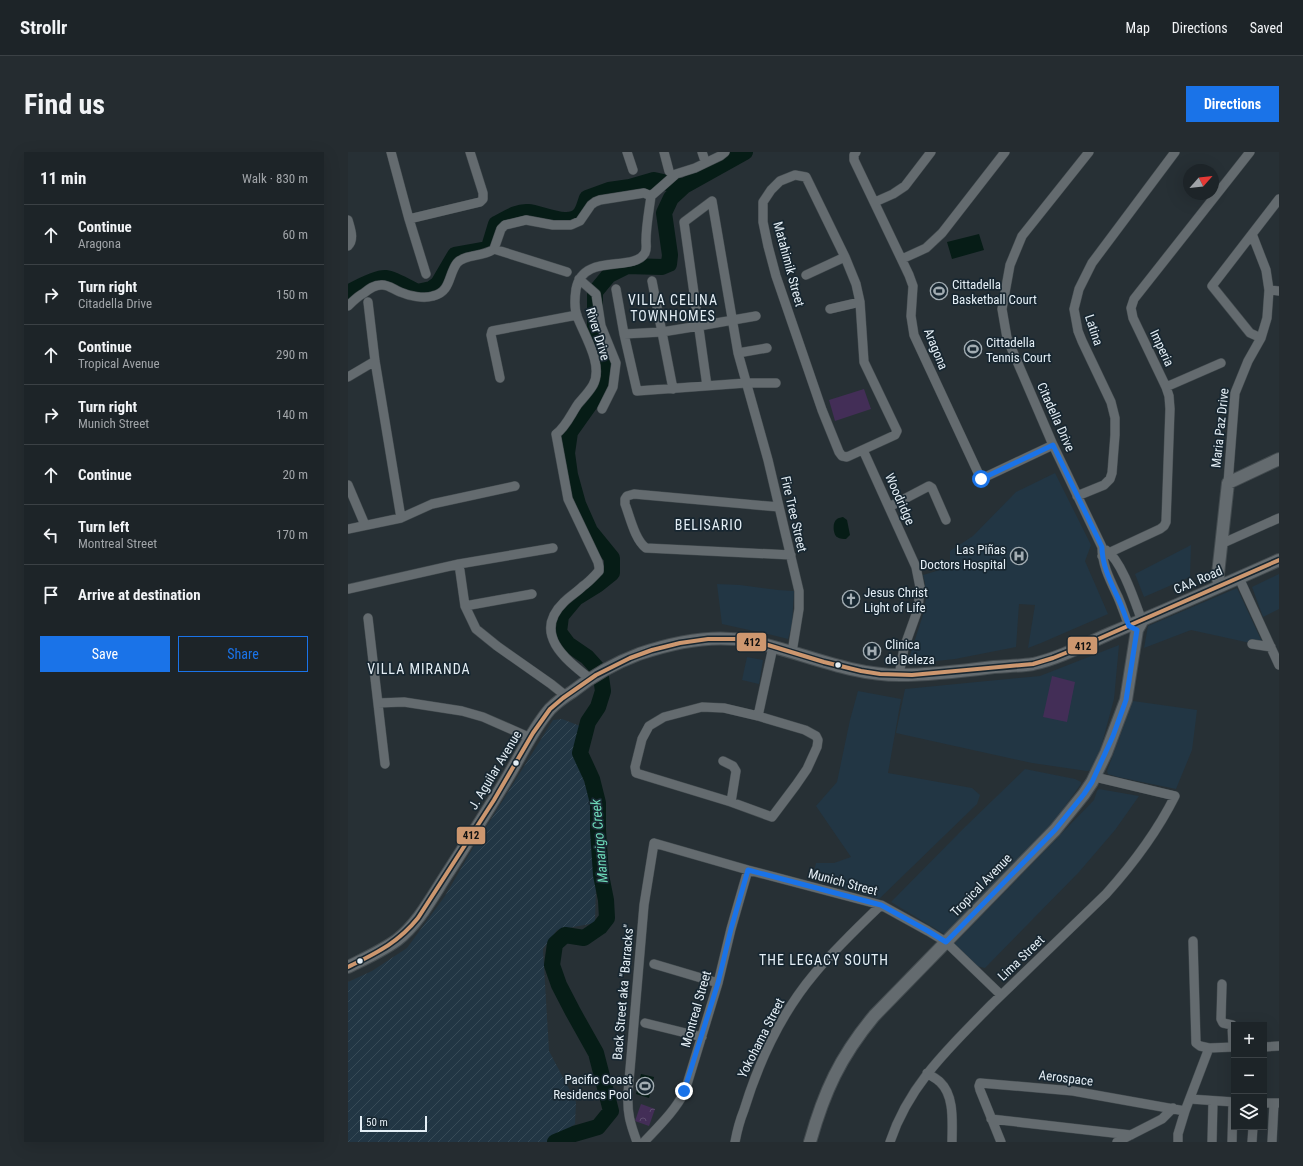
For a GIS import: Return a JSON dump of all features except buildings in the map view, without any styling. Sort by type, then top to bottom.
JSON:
[{"type":"main road","points":[[1228,483],[1279,459]]},
{"type":"main road","name":"Maria Paz Drive","points":[[1219,586],[1218,574],[1228,483]]},
{"type":"main road","name":"CAA Road","points":[[1136,626],[1219,586],[1279,560]]},
{"type":"main road","points":[[773,647],[837,666],[865,672],[899,675],[955,672],[1032,664],[1052,658],[1136,626]]},
{"type":"main road","name":"Tropical Avenue","points":[[810,1142],[818,1112],[833,1077],[851,1045],[874,1016],[1055,830],[1084,794],[1094,777],[1113,736],[1126,700],[1136,626]]},
{"type":"main road","name":"J. Aguilar Avenue","points":[[348,967],[398,940],[419,917],[497,796],[537,726],[552,708],[566,696],[591,678],[609,668],[639,654],[662,648],[702,639],[724,638],[773,647]]},
{"type":"street","points":[[391,152],[426,274]]},
{"type":"street","points":[[409,219],[480,202],[483,194],[470,152]]},
{"type":"street","points":[[628,152],[633,170]]},
{"type":"street","points":[[664,152],[672,173]]},
{"type":"street","points":[[602,409],[613,387],[616,363],[601,326],[596,294],[582,281],[586,273],[596,267],[606,264],[627,262],[642,256],[646,251],[646,228],[653,194],[672,173],[695,168],[725,152]]},
{"type":"street","name":"Aragona","points":[[856,152],[854,160],[902,259],[913,286],[911,316],[914,335],[981,479],[1053,445]]},
{"type":"street","points":[[875,202],[893,194],[905,186],[931,152]]},
{"type":"street","points":[[902,259],[926,248],[942,233],[1005,152]]},
{"type":"street","name":"Citadella Drive","points":[[1089,152],[1022,236],[1010,265],[1002,309],[1007,338],[1053,445],[1104,552],[1105,569],[1122,607],[1136,626]]},
{"type":"street","name":"Latina","points":[[1077,496],[1104,485],[1110,479],[1112,473],[1115,435],[1115,418],[1111,402],[1078,331],[1074,309],[1079,289],[1092,263],[1176,152]]},
{"type":"street","name":"Imperia","points":[[1104,552],[1160,529],[1166,522],[1170,409],[1169,396],[1133,318],[1131,308],[1134,299],[1250,152]]},
{"type":"street","name":"Matahimik Street","points":[[795,174],[806,177],[845,257],[856,284],[860,302],[864,362],[897,433],[847,457],[842,456],[839,452],[822,410],[776,276],[768,246],[762,210],[763,202],[771,190],[780,181],[795,174]]},
{"type":"street","points":[[348,306],[373,287],[382,285],[413,296],[433,297],[439,294],[446,289],[457,263],[466,258],[486,254],[494,249],[501,229],[513,222],[526,220],[553,225],[571,225],[580,222],[591,205],[600,200],[653,194]]},
{"type":"street","points":[[1261,338],[1250,333],[1212,286],[1279,199]]},
{"type":"street","name":"Fire Tree Street","points":[[699,326],[684,222],[712,201],[738,353],[768,460],[799,590],[799,609],[792,652]]},
{"type":"street","points":[[348,220],[352,236],[351,242],[348,246]]},
{"type":"street","name":"Maria Paz Drive","points":[[1228,483],[1235,393],[1248,361],[1261,338],[1267,318],[1269,290],[1266,270],[1252,234]]},
{"type":"street","points":[[494,249],[567,272]]},
{"type":"street","points":[[806,275],[845,257]]},
{"type":"street","name":"River Drive","points":[[582,281],[577,287],[575,297],[576,314],[586,333],[596,366],[596,374],[593,385],[577,405],[561,430],[556,434],[568,499],[590,545],[599,567],[599,571],[584,586],[563,602],[554,613],[550,625],[553,641],[560,652],[570,663],[591,678]]},
{"type":"street","points":[[652,281],[673,388]]},
{"type":"street","points":[[616,289],[624,334],[637,391],[746,383],[776,383]]},
{"type":"street","points":[[1269,290],[1279,291]]},
{"type":"street","points":[[368,302],[375,361],[401,518]]},
{"type":"street","points":[[830,309],[860,302]]},
{"type":"street","points":[[500,378],[491,335],[492,331],[576,314]]},
{"type":"street","points":[[624,334],[662,332],[756,316]]},
{"type":"street","points":[[699,326],[708,386]]},
{"type":"street","points":[[738,353],[767,348]]},
{"type":"street","points":[[348,377],[375,361]]},
{"type":"street","points":[[1166,387],[1221,363]]},
{"type":"street","name":"Woodridge","points":[[863,450],[916,567],[920,587],[918,609],[904,648],[899,675]]},
{"type":"street","points":[[348,485],[365,525]]},
{"type":"street","points":[[348,529],[401,518],[432,504],[515,486]]},
{"type":"street","points":[[889,507],[929,486],[932,488],[946,520]]},
{"type":"street","points":[[779,507],[634,494],[627,496],[625,499],[625,504],[638,539],[646,548],[791,555]]},
{"type":"street","points":[[1221,544],[1279,518]]},
{"type":"street","points":[[348,589],[459,564],[553,548]]},
{"type":"street","name":"Citadella Drive","points":[[1104,552],[1119,564],[1135,601],[1136,626]]},
{"type":"street","points":[[459,564],[465,606],[476,629],[497,646],[552,684],[566,696]]},
{"type":"street","points":[[1239,578],[1279,666]]},
{"type":"street","points":[[1113,586],[1126,581]]},
{"type":"street","points":[[465,606],[532,594]]},
{"type":"street","points":[[368,618],[385,764]]},
{"type":"street","points":[[1252,644],[1271,647]]},
{"type":"street","points":[[758,716],[773,647]]},
{"type":"street","points":[[378,703],[404,702],[462,711],[483,717],[531,738]]},
{"type":"street","points":[[702,707],[724,708],[758,716],[805,730],[816,736],[818,740],[817,747],[807,769],[772,817],[730,802],[636,773],[634,770],[642,739],[649,726],[664,717],[702,707]]},
{"type":"street","points":[[722,761],[733,766],[736,771],[730,802]]},
{"type":"street","name":"Lima Street","points":[[890,1142],[916,1088],[940,1056],[1106,894],[1144,848],[1169,809],[1175,796],[1094,777]]},
{"type":"street","name":"Munich Street","points":[[654,843],[769,876],[881,905],[946,942],[1001,995]]},
{"type":"street","name":"Back Street aka \"Barracks\"","points":[[637,1142],[629,1120],[628,1093],[644,905],[654,843]]},
{"type":"street","name":"Montreal Street","points":[[644,1142],[679,1103],[684,1091],[718,983],[731,929],[748,870]]},
{"type":"street","name":"Yokohama Street","points":[[735,1142],[750,1089],[768,1048],[790,1006],[814,973],[847,937],[881,905]]},
{"type":"street","points":[[1193,941],[1196,1043],[1200,1046],[1209,1048],[1231,1047]]},
{"type":"street","points":[[654,964],[718,983]]},
{"type":"street","points":[[1222,984],[1221,1019],[1224,1023],[1231,1024]]},
{"type":"street","points":[[645,1023],[702,1037]]},
{"type":"street","points":[[1267,1046],[1279,1046]]},
{"type":"street","points":[[1178,1142],[1178,1134],[1185,1111],[1209,1048]]},
{"type":"street","points":[[927,1073],[940,1082],[946,1089],[951,1110],[952,1142]]},
{"type":"street","name":"Aerospace","points":[[991,1119],[980,1090],[980,1083],[1073,1091],[1185,1111]]},
{"type":"street","points":[[1190,1099],[1231,1102]]},
{"type":"street","points":[[1212,1142],[1213,1101]]},
{"type":"street","points":[[1272,1142],[1276,1103]]},
{"type":"street","points":[[1117,1142],[1162,1119],[1173,1108]]},
{"type":"street","points":[[991,1119],[1131,1135]]},
{"type":"street","points":[[991,1119],[1001,1142]]},
{"type":"street","points":[[1232,1130],[1232,1142]]},
{"type":"street","points":[[1252,1142],[1253,1130]]},
{"type":"shaded area","points":[[979,234],[984,250],[952,259],[947,242]]},
{"type":"shaded area","name":"Las Piñas Doctors Hospital","points":[[1055,473],[1091,545],[1085,561],[1108,614],[1028,648],[1035,605],[1019,604],[1016,647],[955,659],[907,664],[923,615],[926,599],[923,575],[950,567],[950,551],[973,536],[1016,492]]},
{"type":"shaded area","points":[[843,517],[847,520],[850,535],[846,539],[837,537],[834,531],[835,521],[838,518]]},
{"type":"shaded area","points":[[1191,545],[1190,577],[1144,597],[1135,574]]},
{"type":"shaded area","points":[[1279,574],[1279,609],[1263,617],[1252,587]]},
{"type":"shaded area","points":[[717,584],[794,591],[792,625],[788,639],[722,624]]},
{"type":"shaded area","points":[[1237,588],[1264,646],[1191,630],[1144,648],[1148,626]]},
{"type":"shaded area","points":[[1119,645],[1114,699],[1097,762],[1091,770],[1087,771],[1032,763],[896,733],[905,689],[1040,676]]},
{"type":"shaded area","points":[[747,657],[763,660],[759,684],[742,680]]},
{"type":"shaded area","points":[[858,691],[901,699],[888,773],[972,788],[980,795],[977,804],[879,899],[812,879],[816,863],[834,863],[851,857],[816,806],[837,782],[850,720]]},
{"type":"shaded area","points":[[1133,701],[1197,710],[1192,750],[1176,789],[1108,774],[1107,771]]},
{"type":"shaded area","points":[[562,719],[580,726],[575,751],[592,807],[597,844],[595,923],[557,930],[543,949],[549,1051],[576,1102],[575,1124],[549,1142],[348,1142],[348,982],[372,971],[407,948],[445,896],[553,720]]},
{"type":"shaded area","points":[[1025,769],[1075,779],[1081,782],[1081,784],[1048,830],[944,934],[891,902],[964,828]]},
{"type":"shaded area","points":[[1099,789],[1139,796],[1115,830],[1079,872],[985,968],[976,966],[954,944],[1094,800]]},
{"type":"shaded area","name":"Pacific Coast Residencs Pool","points":[[641,1074],[654,1077],[649,1098],[636,1094]]},
{"type":"green space","points":[[864,389],[871,409],[835,421],[829,400]]},
{"type":"green space","points":[[1052,676],[1075,682],[1067,722],[1043,717]]},
{"type":"green space","points":[[641,1104],[655,1109],[649,1126],[635,1121]]},
{"type":"waterway","name":"Manarigo Creek","points":[[555,1142],[574,1134],[598,1127],[611,1111],[596,1053],[559,985],[552,965],[555,944],[565,935],[584,938],[600,927],[607,918],[606,900],[601,875],[598,803],[592,779],[580,753],[588,722],[598,707],[603,691],[601,677],[596,667],[587,657],[568,644],[559,632],[561,616],[576,598],[597,585],[612,573],[612,558],[590,531],[578,504],[570,475],[567,453],[570,432],[597,394],[605,379],[604,366],[595,346],[595,292],[609,275],[627,266],[662,267],[669,264],[670,255],[664,213],[671,198],[684,186],[745,152]]},
{"type":"waterway","points":[[348,293],[372,281],[382,278],[397,282],[417,292],[431,289],[438,284],[455,255],[483,250],[489,247],[496,224],[516,214],[528,212],[556,219],[570,220],[576,218],[581,213],[587,198],[609,190],[630,187],[654,180],[681,186]]},
{"type":"transit line","name":"412","points":[[348,967],[386,947],[403,934],[418,918],[494,800],[533,733],[550,709],[596,675],[630,658],[652,650],[680,643],[708,639],[735,639],[768,645],[824,662],[880,674],[912,675],[1033,664],[1073,650],[1279,560]]},
{"type":"place","name":"Cittadella Basketball Court","points":[[939,291]]},
{"type":"place","name":"Cittadella Tennis Court","points":[[973,349]]},
{"type":"place","name":"Las Piñas Doctors Hospital","points":[[1019,556]]},
{"type":"place","name":"Jesus Christ Light of Life","points":[[851,599]]},
{"type":"place","name":"Clinica de Beleza","points":[[872,651]]},
{"type":"place","name":"Pacific Coast Residencs Pool","points":[[645,1086]]},
{"type":"district","name":"VILLA CELINA TOWNHOMES","points":[[673,308]]},
{"type":"district","name":"BELISARIO","points":[[709,525]]},
{"type":"district","name":"VILLA MIRANDA","points":[[419,669]]},
{"type":"district","name":"THE LEGACY SOUTH","points":[[824,960]]},
{"type":"route","points":[[684,1091],[718,983],[731,929],[748,870],[881,905],[946,942],[1055,830],[1084,794],[1100,766],[1126,700],[1137,630],[1129,626],[1105,569],[1102,556],[1102,547],[1053,445],[981,479]]}]
